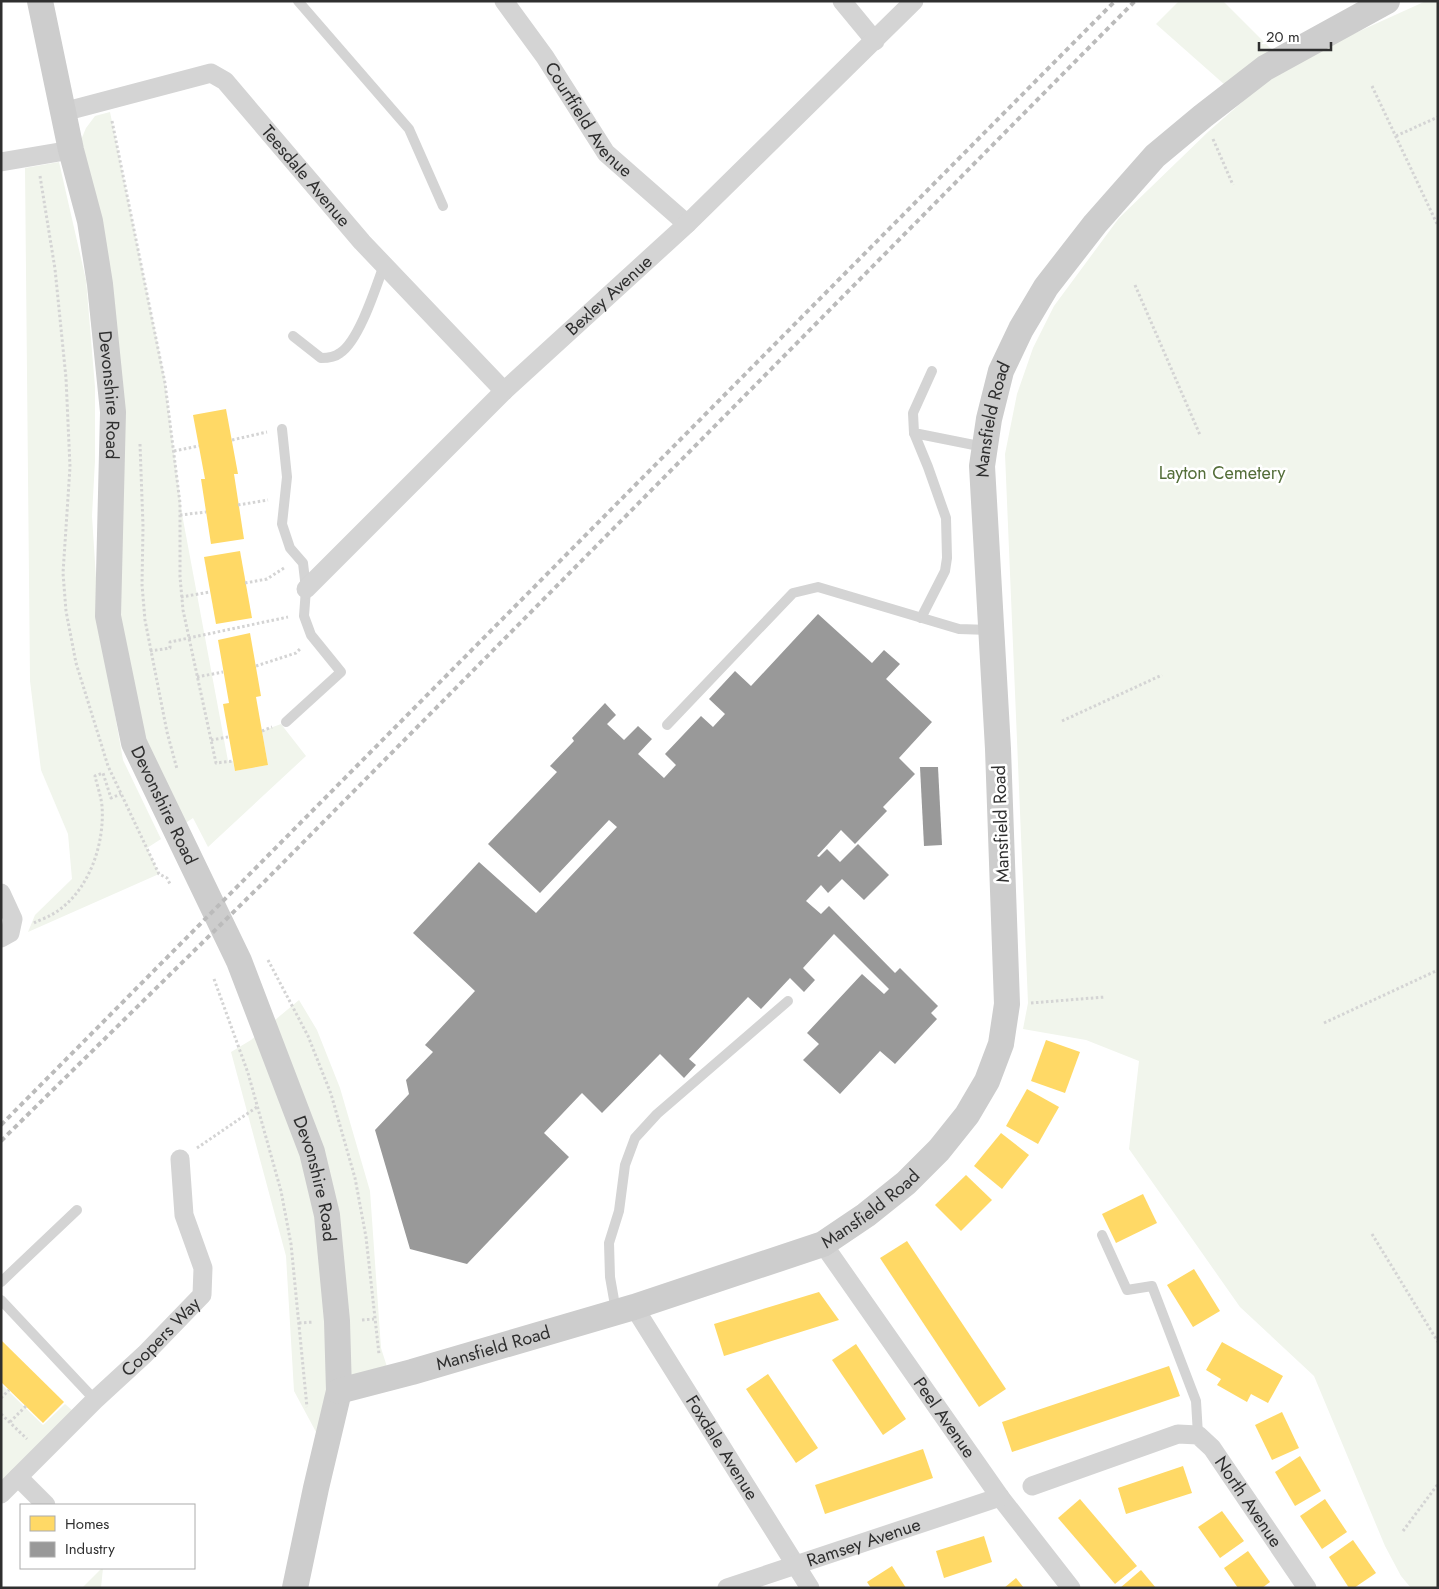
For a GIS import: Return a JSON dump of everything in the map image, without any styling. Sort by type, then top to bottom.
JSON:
[{"type":"street","name":"Devonshire Road","points":[[40,1],[71,150],[90,221],[100,284],[113,412],[108,616],[134,744],[240,960],[312,1152],[327,1215],[337,1321],[339,1391],[295,1588]]},
{"type":"street","name":"Courtfield Avenue","points":[[504,1],[556,73],[606,153],[687,224]]},
{"type":"street","points":[[842,1],[875,41]]},
{"type":"street","name":"Bexley Avenue","points":[[306,589],[504,391],[687,224],[914,1]]},
{"type":"street","name":"Mansfield Road","points":[[339,1391],[412,1372],[625,1309],[823,1244],[866,1215],[906,1183],[939,1150],[967,1115],[987,1081],[1001,1044],[1007,1004],[998,749],[982,466],[989,419],[1001,370],[1046,287],[1095,224],[1156,156],[1203,116],[1265,68],[1387,1]]},
{"type":"street","name":"Teesdale Avenue","points":[[63,112],[211,74],[225,81],[362,242],[504,391]]},
{"type":"street","points":[[1,162],[71,150]]},
{"type":"street","points":[[1,893],[8,930]]},
{"type":"street","name":"Coopers Way","points":[[1,1494],[95,1400],[145,1354],[202,1295],[204,1268],[184,1215],[180,1159]]},
{"type":"street","name":"Peel Avenue","points":[[823,1244],[1000,1497],[1072,1588]]},
{"type":"street","name":"Foxdale Avenue","points":[[625,1309],[810,1588]]},
{"type":"street","points":[[1032,1486],[1178,1434],[1198,1435]]},
{"type":"street","name":"North Avenue","points":[[1198,1435],[1212,1448],[1307,1588]]},
{"type":"street","points":[[18,1477],[45,1504]]},
{"type":"street","name":"Ramsey Avenue","points":[[727,1588],[1000,1497]]},
{"type":"lane","points":[[298,1],[409,129],[443,206]]},
{"type":"lane","points":[[293,336],[321,358],[340,354],[348,346],[364,318],[384,265]]},
{"type":"lane","points":[[921,618],[945,571],[947,558],[946,518],[914,433],[913,413],[932,371]]},
{"type":"lane","points":[[282,429],[288,477],[282,524],[290,548],[303,563],[306,589],[304,616],[311,635],[341,672],[286,722]]},
{"type":"lane","points":[[914,433],[985,447]]},
{"type":"lane","points":[[667,725],[794,593],[818,587],[959,629],[991,630]]},
{"type":"lane","points":[[625,1309],[610,1277],[609,1243],[619,1210],[625,1165],[635,1138],[657,1114],[788,1001]]},
{"type":"lane","points":[[1,1282],[77,1210]]},
{"type":"lane","points":[[1102,1235],[1127,1290],[1152,1286],[1196,1401],[1198,1435]]},
{"type":"lane","points":[[1,1300],[95,1400]]},
{"type":"path","points":[[1372,86],[1438,226]]},
{"type":"path","points":[[107,101],[117,140],[164,375],[180,515],[181,597],[216,763],[233,761]]},
{"type":"path","points":[[1396,136],[1438,117]]},
{"type":"path","points":[[1209,131],[1233,186]]},
{"type":"path","points":[[36,156],[55,269],[66,378],[70,467],[63,573],[66,611],[76,663],[108,766],[159,874],[167,878],[170,884]]},
{"type":"path","points":[[1135,285],[1200,435]]},
{"type":"path","points":[[232,440],[282,429]]},
{"type":"path","points":[[174,451],[199,446]]},
{"type":"path","points":[[238,505],[286,496]]},
{"type":"path","points":[[180,515],[206,512]]},
{"type":"path","points":[[143,526],[142,585],[145,620],[167,732],[177,769]]},
{"type":"path","points":[[246,583],[267,579],[284,568],[290,548]]},
{"type":"path","points":[[181,597],[210,592]]},
{"type":"path","points":[[150,651],[170,648],[170,642],[288,617],[304,616]]},
{"type":"path","points":[[256,666],[296,653],[311,635]]},
{"type":"path","points":[[197,677],[223,672]]},
{"type":"path","points":[[1062,721],[1162,675]]},
{"type":"path","points":[[211,740],[228,737]]},
{"type":"path","points":[[8,930],[53,914],[76,894],[91,871],[100,842],[102,814],[102,805],[95,776],[103,773],[111,798],[121,794]]},
{"type":"path","points":[[1324,1023],[1438,970]]},
{"type":"path","points":[[214,979],[248,1072],[281,1192],[291,1244],[308,1415]]},
{"type":"path","points":[[1007,1004],[1105,998]]},
{"type":"path","points":[[180,1159],[257,1107]]},
{"type":"path","points":[[1372,1234],[1438,1342]]},
{"type":"path","points":[[1,1398],[9,1390]]},
{"type":"path","points":[[10,1422],[26,1406]]},
{"type":"path","points":[[2,1415],[41,1454]]},
{"type":"path","points":[[1403,1531],[1438,1484]]},
{"type":"green space","points":[[1179,1],[1223,1],[1274,52],[1225,85],[1156,24]]},
{"type":"green space","name":"Layton Cemetery","points":[[1426,1],[1438,1],[1438,1588],[1411,1588],[1401,1576],[1385,1546],[1314,1376],[1240,1307],[1129,1149],[1139,1061],[1086,1040],[1023,1029],[1028,1003],[1005,454],[1017,394],[1033,348],[1054,306],[1119,218],[1209,131],[1272,76],[1342,39]]},
{"type":"green space","points":[[110,112],[164,375],[182,514],[228,761],[233,761],[235,771],[268,765],[262,731],[281,724],[306,756],[208,847],[193,818],[175,830],[154,786],[108,616],[111,504],[73,159],[86,128],[95,116]]},
{"type":"green space","points":[[59,162],[86,280],[95,387],[95,461],[92,516],[99,625],[123,760],[161,839],[147,848],[159,874],[28,932],[35,915],[72,879],[68,834],[41,770],[30,681],[25,168]]},
{"type":"green space","points":[[299,1000],[317,1030],[340,1088],[370,1191],[381,1348],[388,1370],[339,1382],[323,1445],[294,1391],[286,1256],[231,1052],[251,1040]]},
{"type":"green space","points":[[1,1384],[43,1425],[65,1404],[74,1412],[1,1484]]},
{"type":"green space","points":[[101,1569],[103,1569],[101,1588],[82,1588]]},
{"type":"building: Homes","points":[[226,409],[238,474],[234,474],[244,539],[211,544],[201,479],[205,479],[193,415]]},
{"type":"building: Homes","points":[[240,551],[252,618],[216,624],[204,557]]},
{"type":"building: Homes","points":[[250,633],[261,696],[256,697],[268,765],[235,771],[223,704],[229,703],[218,640]]},
{"type":"building: Homes","points":[[1046,1040],[1080,1052],[1065,1093],[1031,1081]]},
{"type":"building: Homes","points":[[1027,1089],[1059,1107],[1038,1144],[1006,1126]]},
{"type":"building: Homes","points":[[1001,1133],[1029,1155],[1002,1189],[974,1166]]},
{"type":"building: Homes","points":[[966,1175],[992,1200],[961,1231],[935,1205]]},
{"type":"building: Homes","points":[[1143,1194],[1157,1223],[1116,1243],[1102,1214]]},
{"type":"building: Homes","points":[[907,1241],[1006,1389],[979,1407],[880,1258]]},
{"type":"building: Homes","points":[[1194,1269],[1220,1311],[1193,1327],[1167,1285]]},
{"type":"building: Homes","points":[[819,1292],[839,1320],[724,1356],[714,1324]]},
{"type":"building: Homes","points":[[1,1340],[64,1402],[43,1423],[1,1382]]},
{"type":"building: Homes","points":[[1222,1342],[1283,1376],[1268,1403],[1251,1394],[1247,1402],[1217,1385],[1221,1379],[1206,1370]]},
{"type":"building: Homes","points":[[856,1344],[906,1419],[883,1435],[832,1360]]},
{"type":"building: Homes","points":[[1169,1366],[1180,1396],[1012,1452],[1002,1422]]},
{"type":"building: Homes","points":[[768,1374],[818,1448],[796,1463],[746,1389]]},
{"type":"building: Homes","points":[[1282,1412],[1299,1448],[1272,1460],[1255,1425]]},
{"type":"building: Homes","points":[[923,1449],[933,1478],[825,1514],[815,1485]]},
{"type":"building: Homes","points":[[1300,1456],[1321,1491],[1295,1506],[1275,1472]]},
{"type":"building: Homes","points":[[1183,1466],[1192,1493],[1126,1514],[1118,1488]]},
{"type":"building: Homes","points":[[1080,1499],[1137,1566],[1115,1584],[1058,1518]]},
{"type":"building: Homes","points":[[1325,1499],[1347,1532],[1322,1549],[1300,1516]]},
{"type":"building: Homes","points":[[1222,1511],[1244,1541],[1220,1558],[1198,1527]]},
{"type":"building: Homes","points":[[984,1536],[992,1562],[944,1578],[936,1551]]},
{"type":"building: Homes","points":[[1353,1540],[1376,1573],[1354,1588],[1349,1588],[1329,1557]]},
{"type":"building: Homes","points":[[1248,1551],[1270,1582],[1262,1588],[1238,1588],[1224,1568]]},
{"type":"building: Homes","points":[[892,1566],[906,1588],[871,1588],[867,1582]]},
{"type":"building: Homes","points":[[1141,1570],[1156,1588],[1120,1588]]},
{"type":"building: Homes","points":[[1016,1578],[1024,1588],[1004,1588]]},
{"type":"building: Industry","points":[[818,614],[872,663],[884,650],[900,664],[886,679],[932,722],[899,758],[915,774],[883,807],[887,811],[855,844],[841,830],[817,856],[819,857],[827,849],[840,862],[858,844],[889,875],[864,900],[842,879],[828,893],[821,885],[806,901],[821,914],[829,906],[895,973],[900,968],[938,1006],[931,1013],[937,1019],[895,1064],[880,1051],[840,1094],[803,1060],[819,1044],[807,1033],[862,974],[884,994],[889,989],[834,934],[803,968],[815,980],[804,992],[790,978],[761,1009],[748,997],[689,1059],[696,1065],[684,1078],[660,1054],[602,1113],[582,1093],[544,1133],[569,1157],[467,1264],[410,1249],[375,1130],[409,1094],[406,1080],[433,1052],[425,1045],[475,991],[413,933],[479,862],[536,913],[617,827],[609,820],[540,893],[488,844],[557,772],[550,766],[574,741],[572,738],[605,703],[616,715],[607,724],[624,740],[638,726],[652,739],[638,754],[664,778],[676,765],[665,754],[701,716],[713,727],[725,714],[709,699],[735,671],[751,686]]},
{"type":"building: Industry","points":[[920,767],[938,767],[942,845],[924,846]]},
{"type":"railway","points":[[1,1125],[1115,1]]},
{"type":"railway","points":[[1,1141],[267,879],[1135,1]]}]
